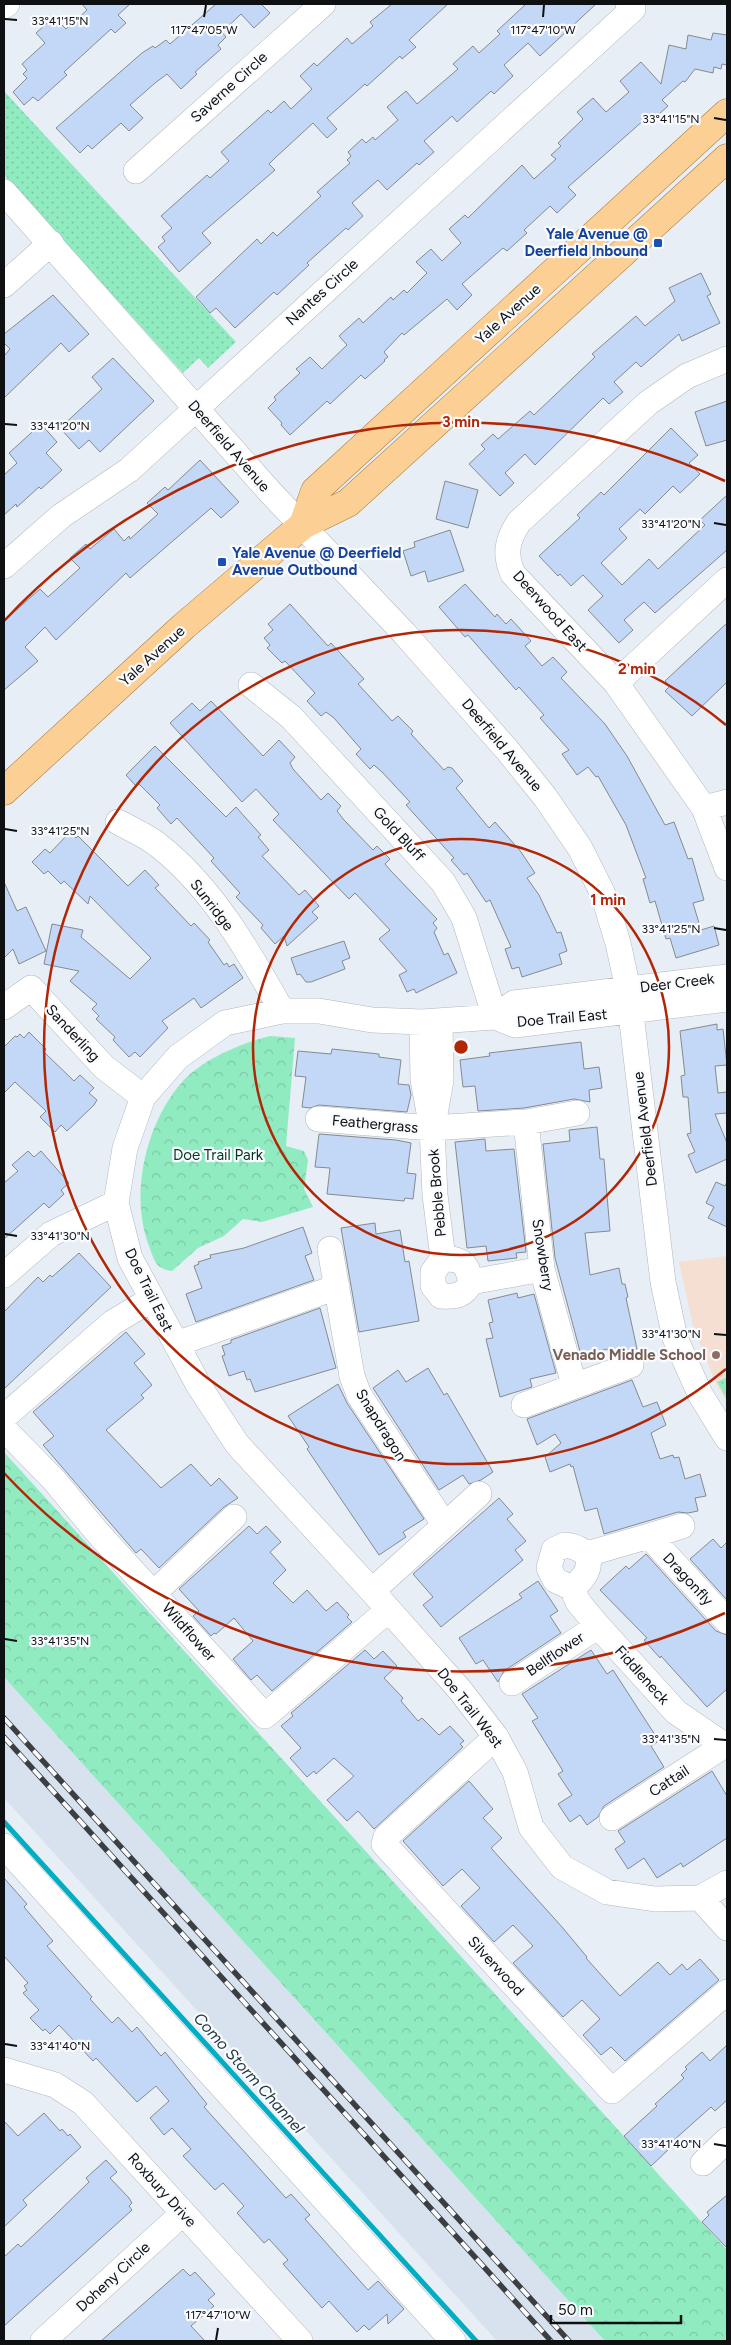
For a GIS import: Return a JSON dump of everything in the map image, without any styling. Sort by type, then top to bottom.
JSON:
[{"type":"main road","name":"Yale Avenue","points":[[303,525],[315,491],[727,113]]},
{"type":"main road","name":"Yale Avenue","points":[[4,791],[184,626],[303,525],[348,504],[727,158]]},
{"type":"street","name":"Saverne Circle","points":[[136,171],[323,4]]},
{"type":"street","name":"Nantes Circle","points":[[4,566],[62,516],[129,470],[631,6]]},
{"type":"street","name":"Deerfield Avenue","points":[[4,192],[271,494],[303,525],[411,640],[508,750],[546,797],[580,848],[603,894],[618,943],[629,1000],[663,1282],[675,1338],[700,1394],[727,1438]]},
{"type":"street","points":[[4,285],[51,243]]},
{"type":"street","name":"Deerwood East","points":[[727,359],[687,376],[648,403],[519,522],[510,535],[507,549],[508,562],[513,574],[616,683],[716,805],[727,868]]},
{"type":"street","points":[[616,683],[727,580]]},
{"type":"street","name":"Gold Bluff","points":[[251,685],[291,717],[442,882],[464,918],[495,1017]]},
{"type":"street","name":"Sunridge","points":[[118,822],[158,844],[205,890],[256,965],[282,1011]]},
{"type":"street","name":"Deer Creek","points":[[629,1000],[727,977]]},
{"type":"street","name":"Sanderling","points":[[4,1007],[30,988],[104,1067],[143,1097]]},
{"type":"street","name":"Deer Creek","points":[[629,1000],[727,999]]},
{"type":"street","name":"Doe Trail East","points":[[380,1601],[237,1444],[198,1386],[130,1258],[116,1203],[125,1148],[143,1097],[178,1057],[225,1022],[282,1011],[319,1011],[372,1020],[431,1022],[495,1017],[515,1025],[629,1000]]},
{"type":"street","name":"Pebble Brook","points":[[431,1022],[441,1080],[432,1128],[435,1195],[443,1258],[433,1272],[433,1286],[441,1296],[456,1297],[466,1291],[472,1282],[542,1269]]},
{"type":"street","points":[[432,1128],[526,1122],[577,1113]]},
{"type":"street","name":"Feathergrass","points":[[318,1119],[432,1128]]},
{"type":"street","name":"Snowberry","points":[[526,1122],[542,1269],[574,1385]]},
{"type":"street","points":[[4,1275],[51,1234],[116,1203]]},
{"type":"street","name":"Snapdragon","points":[[330,1250],[352,1376],[359,1395],[444,1524]]},
{"type":"street","name":"Pebble Brook","points":[[443,1258],[457,1259],[467,1266],[472,1282]]},
{"type":"street","points":[[176,1344],[337,1287]]},
{"type":"street","points":[[4,1417],[112,1323],[152,1299]]},
{"type":"street","points":[[524,1405],[631,1365]]},
{"type":"street","name":"Wildflower","points":[[4,1429],[54,1480],[97,1532],[265,1716],[380,1601]]},
{"type":"street","points":[[380,1601],[444,1524],[479,1494]]},
{"type":"street","points":[[154,1593],[234,1517]]},
{"type":"street","name":"Dragonfly","points":[[586,1554],[682,1526]]},
{"type":"street","name":"Dragonfly","points":[[649,1536],[727,1621]]},
{"type":"street","name":"Fiddleneck","points":[[586,1554],[577,1546],[565,1545],[554,1550],[549,1568],[555,1580],[572,1588],[578,1602],[598,1626],[676,1712],[723,1738]]},
{"type":"street","points":[[572,1588],[585,1574],[589,1564],[586,1554]]},
{"type":"street","name":"Doe Trail West","points":[[380,1601],[460,1690],[496,1736],[515,1772],[531,1827],[562,1867],[607,1892],[655,1900],[700,1898],[727,1883]]},
{"type":"street","name":"Bellflower","points":[[512,1683],[598,1626]]},
{"type":"street","name":"Silverwood","points":[[496,1736],[386,1838],[384,1844],[612,2091],[727,1992]]},
{"type":"street","name":"Cattail","points":[[612,1818],[723,1738]]},
{"type":"street","points":[[4,1846],[453,2341]]},
{"type":"street","points":[[700,1898],[727,1928]]},
{"type":"street","name":"Roxbury Drive","points":[[4,2070],[55,2086],[83,2103],[182,2214],[300,2341]]},
{"type":"street","points":[[703,2163],[727,2140]]},
{"type":"street","name":"Doheny Circle","points":[[43,2341],[182,2214]]},
{"type":"shaded area","name":"Venado Middle School","points":[[727,1256],[727,1402],[716,1384],[693,1326],[679,1262]]},
{"type":"shaded area","points":[[4,1677],[605,2341],[497,2341],[4,1798]]},
{"type":"green space","points":[[4,91],[236,342],[208,368],[199,358],[183,373],[4,175]]},
{"type":"green space","name":"Doe Trail Park","points":[[270,1036],[295,1038],[286,1146],[304,1151],[308,1160],[304,1189],[313,1207],[262,1222],[243,1219],[224,1236],[198,1248],[172,1271],[166,1270],[156,1263],[152,1255],[143,1226],[141,1204],[141,1182],[145,1159],[159,1117],[170,1098],[191,1073],[224,1053]]},
{"type":"green space","points":[[727,1377],[727,1399],[717,1382]]},
{"type":"green space","points":[[4,1452],[727,2250],[727,2341],[605,2341],[4,1677]]},
{"type":"building","points":[[82,4],[130,4],[118,15],[126,23],[115,33],[111,29],[64,72],[67,75],[38,101],[33,97],[24,105],[13,92],[27,78],[23,74],[27,70],[22,64],[45,43],[36,33],[54,17],[66,29],[87,10]]},
{"type":"building","points":[[216,4],[261,4],[270,13],[254,28],[241,14],[222,32],[226,37],[218,45],[221,49],[195,72],[197,74],[181,89],[167,74],[155,83],[130,105],[143,118],[129,131],[121,123],[92,149],[88,145],[80,153],[56,128],[142,53],[153,46],[155,48],[166,40],[170,44]]},
{"type":"building","points":[[392,4],[448,4],[409,40],[416,47],[402,59],[400,56],[367,86],[365,84],[327,118],[337,129],[327,138],[313,123],[275,158],[269,164],[275,170],[202,233],[211,243],[179,272],[158,247],[165,241],[162,237],[172,228],[161,216],[207,175],[210,178],[229,161],[221,152],[268,110],[271,113],[284,101],[291,109],[312,89],[300,76],[314,63],[317,66],[347,38],[352,44],[373,26],[370,22]]},
{"type":"building","points":[[526,4],[596,4],[540,56],[528,43],[504,65],[513,76],[494,94],[491,91],[457,122],[452,116],[424,141],[434,152],[419,165],[417,163],[387,190],[378,180],[352,203],[363,216],[348,230],[346,228],[307,263],[309,265],[277,295],[274,292],[235,328],[216,308],[210,313],[196,297],[257,239],[261,244],[273,232],[277,236],[321,196],[317,192],[350,163],[347,160],[351,156],[348,152],[362,139],[366,143],[373,137],[375,140],[398,120],[387,107],[406,91],[417,104],[458,69],[453,64],[473,46],[479,53],[500,34],[497,31]]},
{"type":"building","points":[[713,33],[727,35],[727,65],[722,64],[721,69],[714,67],[713,73],[695,69],[685,82],[683,81],[662,100],[668,106],[648,124],[644,120],[568,187],[576,195],[557,213],[550,206],[524,230],[527,233],[507,251],[503,248],[462,284],[472,295],[457,310],[447,299],[404,335],[402,333],[384,352],[388,357],[385,361],[365,379],[361,375],[330,404],[327,401],[290,435],[268,408],[276,400],[274,397],[300,373],[296,369],[310,357],[322,369],[347,345],[339,336],[359,318],[363,323],[391,297],[393,300],[404,290],[407,293],[427,273],[416,262],[431,249],[442,261],[461,243],[449,229],[465,215],[468,218],[522,165],[534,179],[556,159],[551,155],[561,146],[558,143],[583,119],[577,112],[593,98],[606,112],[629,92],[620,81],[641,62],[661,84],[669,45],[686,49],[688,35],[711,40]]},
{"type":"building","points":[[701,273],[711,294],[707,296],[720,323],[682,341],[679,334],[641,367],[636,362],[614,382],[623,392],[609,404],[603,398],[535,465],[525,454],[505,473],[514,483],[500,496],[469,464],[485,449],[481,445],[493,434],[498,439],[530,411],[534,415],[595,357],[592,354],[636,316],[645,326],[675,301],[669,288]]},
{"type":"building","points":[[53,295],[89,334],[69,352],[61,343],[4,398],[4,356],[10,349],[4,343],[4,334]]},
{"type":"building","points":[[113,358],[154,401],[100,452],[89,440],[79,449],[60,428],[102,389],[92,377]]},
{"type":"building","points":[[727,401],[727,440],[706,446],[695,412]]},
{"type":"building","points":[[41,424],[57,442],[46,453],[62,470],[41,489],[39,487],[17,507],[16,504],[4,515],[4,475],[17,463],[9,453]]},
{"type":"building","points":[[671,428],[698,455],[689,463],[700,474],[680,493],[673,486],[645,514],[640,509],[619,529],[627,538],[601,563],[622,585],[649,559],[658,569],[705,525],[700,520],[727,495],[727,550],[655,613],[644,602],[624,620],[633,630],[619,643],[588,610],[603,596],[583,575],[571,586],[560,574],[558,576],[539,556],[580,518],[577,515],[601,492],[604,495]]},
{"type":"building","points":[[200,460],[239,502],[221,518],[211,508],[130,578],[126,573],[56,640],[45,627],[25,647],[38,661],[4,690],[4,621],[40,589],[48,597],[80,568],[70,558],[86,544],[90,549],[114,529],[124,541],[129,536],[130,539],[158,514],[147,503],[165,487],[168,490]]},
{"type":"building","points":[[445,481],[478,490],[468,528],[436,519]]},
{"type":"building","points":[[450,530],[464,571],[428,582],[425,571],[411,576],[403,551],[415,547],[414,542]]},
{"type":"building","points":[[465,584],[495,617],[497,614],[506,624],[511,619],[531,641],[525,646],[542,666],[553,657],[567,672],[561,678],[605,724],[627,756],[665,825],[674,822],[688,859],[692,858],[704,900],[693,903],[701,930],[714,926],[719,945],[676,958],[670,938],[666,939],[655,901],[650,903],[643,879],[646,878],[626,825],[598,776],[596,777],[588,767],[577,775],[562,754],[569,750],[540,718],[544,715],[519,687],[516,690],[468,635],[465,637],[439,607]]},
{"type":"building","points":[[290,604],[328,646],[331,643],[364,679],[358,684],[392,721],[398,716],[413,731],[411,734],[444,770],[448,767],[452,768],[463,781],[456,788],[489,828],[495,822],[521,852],[535,873],[527,878],[539,895],[557,933],[561,932],[567,951],[559,954],[562,964],[522,977],[519,967],[512,969],[505,949],[511,947],[490,900],[486,902],[467,873],[464,875],[451,860],[454,858],[406,805],[410,802],[382,772],[374,765],[370,769],[356,754],[361,749],[334,718],[326,712],[321,716],[307,701],[315,693],[285,661],[282,663],[267,648],[270,645],[264,638],[273,630],[268,624]]},
{"type":"building","points":[[727,623],[727,682],[692,716],[665,691],[670,686],[665,681]]},
{"type":"building","points":[[211,701],[263,756],[279,740],[295,757],[290,763],[293,769],[321,800],[328,793],[341,806],[337,811],[344,820],[373,850],[377,846],[390,859],[385,864],[437,919],[433,923],[437,928],[434,932],[444,955],[448,953],[457,973],[416,993],[414,989],[407,992],[399,975],[407,971],[379,939],[390,930],[355,893],[349,899],[273,820],[279,814],[256,789],[242,802],[170,723],[192,703],[200,711]]},
{"type":"building","points":[[155,746],[226,817],[236,807],[261,835],[258,837],[269,850],[262,856],[299,895],[305,890],[319,906],[312,912],[318,918],[287,946],[284,936],[275,944],[261,928],[263,925],[236,897],[240,893],[211,861],[214,858],[177,818],[171,824],[157,808],[160,805],[138,783],[136,786],[126,775]]},
{"type":"building","points":[[70,832],[76,838],[78,836],[128,886],[145,870],[159,885],[155,888],[191,926],[194,923],[210,940],[208,942],[224,965],[227,963],[229,967],[234,964],[243,978],[201,1008],[194,998],[162,1021],[168,1028],[140,1057],[135,1052],[129,1057],[113,1040],[115,1037],[96,1019],[99,1016],[92,1009],[97,1004],[70,981],[79,971],[44,964],[52,924],[83,930],[81,937],[130,979],[151,958],[90,896],[88,904],[64,881],[61,884],[48,871],[44,874],[32,862],[45,849],[50,853]]},
{"type":"building","points":[[4,882],[17,911],[26,907],[46,951],[19,964],[13,949],[4,958]]},
{"type":"building","points":[[344,941],[350,958],[342,961],[345,969],[311,982],[306,982],[300,974],[297,975],[291,958]]},
{"type":"building","points":[[717,1024],[717,1030],[723,1029],[727,1065],[715,1066],[718,1093],[727,1092],[727,1113],[715,1114],[727,1143],[727,1159],[696,1173],[688,1155],[695,1152],[687,1134],[691,1133],[688,1097],[683,1097],[681,1076],[685,1075],[680,1031]]},
{"type":"building","points":[[29,1032],[46,1049],[44,1052],[74,1081],[80,1075],[94,1088],[89,1093],[97,1100],[94,1105],[67,1131],[61,1125],[55,1132],[40,1117],[46,1111],[15,1082],[4,1093],[4,1047],[15,1036],[17,1037],[20,1034],[24,1038]]},
{"type":"building","points":[[581,1042],[584,1069],[599,1067],[602,1088],[589,1090],[590,1102],[574,1099],[524,1108],[478,1111],[475,1086],[463,1087],[460,1060],[490,1056],[489,1053]]},
{"type":"building","points":[[332,1049],[379,1054],[379,1057],[401,1060],[398,1084],[409,1085],[411,1095],[407,1112],[319,1105],[310,1108],[302,1107],[306,1077],[295,1076],[298,1051],[331,1054]]},
{"type":"building","points":[[597,1127],[600,1159],[604,1159],[610,1231],[585,1233],[590,1275],[619,1268],[622,1284],[625,1284],[628,1297],[626,1298],[637,1349],[609,1356],[608,1349],[581,1355],[555,1258],[543,1144],[570,1141],[569,1130]]},
{"type":"building","points":[[319,1134],[396,1140],[411,1143],[407,1173],[416,1174],[413,1199],[405,1198],[404,1201],[327,1194],[330,1168],[315,1167]]},
{"type":"building","points":[[485,1139],[486,1151],[514,1149],[526,1252],[516,1253],[517,1258],[488,1261],[486,1246],[467,1248],[455,1142]]},
{"type":"building","points":[[28,1151],[34,1157],[41,1151],[69,1183],[61,1190],[64,1194],[49,1208],[44,1203],[4,1239],[4,1183],[18,1171],[12,1165]]},
{"type":"building","points":[[716,1182],[725,1186],[727,1182],[727,1227],[708,1218],[714,1207],[706,1203]]},
{"type":"building","points":[[375,1223],[376,1234],[400,1230],[405,1262],[409,1261],[419,1321],[359,1332],[341,1228]]},
{"type":"building","points":[[303,1227],[312,1253],[305,1256],[314,1280],[196,1322],[186,1294],[202,1288],[194,1266],[199,1264],[198,1262],[211,1258],[210,1255],[244,1248]]},
{"type":"building","points":[[79,1253],[111,1287],[4,1389],[4,1312],[38,1277],[43,1282],[50,1275],[52,1277]]},
{"type":"building","points":[[517,1293],[518,1298],[534,1294],[556,1373],[530,1379],[532,1387],[500,1397],[486,1339],[493,1338],[489,1323],[493,1322],[488,1300]]},
{"type":"building","points":[[320,1308],[336,1368],[255,1392],[250,1379],[247,1380],[244,1371],[229,1376],[222,1356],[225,1355],[222,1346],[231,1343],[231,1340]]},
{"type":"building","points":[[126,1332],[145,1354],[134,1363],[152,1385],[141,1395],[144,1398],[106,1430],[161,1488],[191,1464],[211,1486],[219,1478],[238,1498],[224,1507],[159,1568],[141,1549],[136,1553],[43,1445],[54,1436],[33,1412]]},
{"type":"building","points":[[428,1368],[444,1395],[447,1393],[493,1472],[481,1480],[469,1484],[463,1475],[439,1490],[373,1388],[398,1370],[406,1382]]},
{"type":"building","points":[[632,1380],[643,1407],[657,1402],[666,1425],[651,1433],[660,1459],[673,1455],[674,1458],[679,1457],[685,1479],[700,1474],[706,1496],[695,1498],[698,1511],[678,1512],[604,1534],[597,1508],[585,1511],[573,1466],[571,1467],[570,1464],[550,1472],[545,1457],[561,1443],[555,1434],[537,1445],[527,1419]]},
{"type":"building","points":[[338,1384],[347,1403],[424,1519],[403,1532],[406,1537],[379,1555],[307,1449],[309,1447],[288,1416]]},
{"type":"building","points":[[499,1498],[513,1514],[507,1519],[526,1541],[515,1550],[523,1560],[441,1627],[423,1605],[433,1597],[413,1574]]},
{"type":"building","points":[[249,1526],[257,1534],[266,1526],[281,1542],[270,1552],[286,1570],[273,1583],[293,1603],[307,1590],[326,1611],[337,1602],[349,1615],[347,1617],[352,1622],[272,1691],[257,1675],[251,1680],[233,1659],[253,1641],[234,1618],[216,1634],[214,1633],[211,1636],[193,1616],[199,1611],[179,1589]]},
{"type":"building","points":[[713,1539],[721,1548],[727,1542],[727,1600],[690,1559]]},
{"type":"building","points":[[646,1554],[716,1631],[727,1635],[727,1689],[707,1707],[644,1640],[647,1638],[600,1590],[626,1566],[629,1569]]},
{"type":"building","points":[[538,1581],[558,1611],[550,1616],[561,1633],[504,1671],[498,1682],[483,1660],[476,1664],[459,1638],[522,1598],[519,1594]]},
{"type":"building","points":[[365,1650],[374,1659],[383,1651],[397,1666],[384,1678],[403,1698],[401,1701],[418,1721],[422,1718],[439,1735],[450,1726],[464,1741],[460,1744],[463,1747],[374,1829],[358,1811],[347,1821],[327,1800],[354,1776],[334,1758],[316,1774],[314,1771],[307,1777],[290,1758],[301,1748],[281,1726],[293,1716],[291,1713]]},
{"type":"building","points":[[591,1650],[607,1674],[613,1670],[659,1741],[651,1746],[664,1767],[604,1806],[598,1817],[587,1825],[580,1815],[570,1822],[558,1804],[572,1795],[558,1774],[563,1771],[532,1721],[538,1718],[522,1694]]},
{"type":"building","points":[[712,1771],[727,1796],[727,1838],[683,1867],[681,1863],[657,1878],[644,1858],[628,1869],[615,1849],[625,1842],[618,1831]]},
{"type":"building","points":[[469,1781],[493,1809],[483,1818],[502,1838],[491,1848],[562,1927],[586,1958],[620,1996],[658,1962],[670,1975],[682,1964],[687,1970],[700,1959],[719,1980],[625,2061],[611,2047],[601,2055],[583,2035],[600,2019],[582,2000],[563,2017],[513,1963],[533,1946],[513,1925],[494,1942],[461,1906],[480,1888],[462,1869],[443,1886],[403,1841]]},
{"type":"building","points":[[4,1878],[27,1904],[24,1907],[53,1941],[47,1946],[112,2023],[118,2017],[132,2032],[137,2027],[161,2056],[165,2052],[207,2104],[204,2107],[286,2198],[291,2194],[310,2215],[305,2219],[368,2290],[378,2281],[404,2309],[388,2324],[387,2314],[369,2330],[364,2325],[357,2332],[329,2301],[322,2308],[283,2264],[288,2260],[269,2239],[264,2243],[237,2213],[244,2206],[223,2183],[215,2190],[183,2156],[191,2149],[172,2128],[164,2135],[150,2118],[169,2101],[156,2086],[137,2102],[96,2058],[93,2061],[59,2025],[50,2034],[45,2029],[43,2031],[30,2018],[39,2010],[23,1993],[27,1990],[24,1986],[28,1983],[4,1956]]},
{"type":"building","points":[[727,2045],[727,2100],[715,2111],[711,2107],[665,2148],[668,2150],[651,2166],[624,2136],[684,2078],[681,2075],[687,2069],[685,2067],[702,2052],[710,2061]]},
{"type":"building","points":[[44,2113],[60,2131],[62,2129],[68,2136],[70,2134],[81,2147],[23,2200],[27,2205],[4,2227],[4,2121],[18,2136]]},
{"type":"building","points":[[106,2160],[117,2172],[110,2178],[129,2198],[132,2203],[129,2206],[132,2210],[4,2326],[4,2257],[18,2244],[21,2247],[54,2216],[89,2182],[86,2178]]},
{"type":"building","points":[[727,2195],[727,2248],[702,2222],[709,2215],[707,2212]]},
{"type":"building","points":[[183,2269],[190,2276],[195,2272],[215,2294],[208,2300],[214,2306],[191,2326],[205,2341],[101,2341]]},
{"type":"waterway","name":"Como Storm Channel","points":[[4,1822],[476,2341]]},
{"type":"railway","points":[[4,1718],[569,2341]]},
{"type":"railway","points":[[4,1737],[551,2341]]},
{"type":"place","name":"Yale Avenue @ Deerfield Inbound","points":[[658,243]]},
{"type":"place","name":"Yale Avenue @ Deerfield Avenue Outbound","points":[[222,562]]},
{"type":"place","name":"Venado Middle School","points":[[716,1355]]}]
